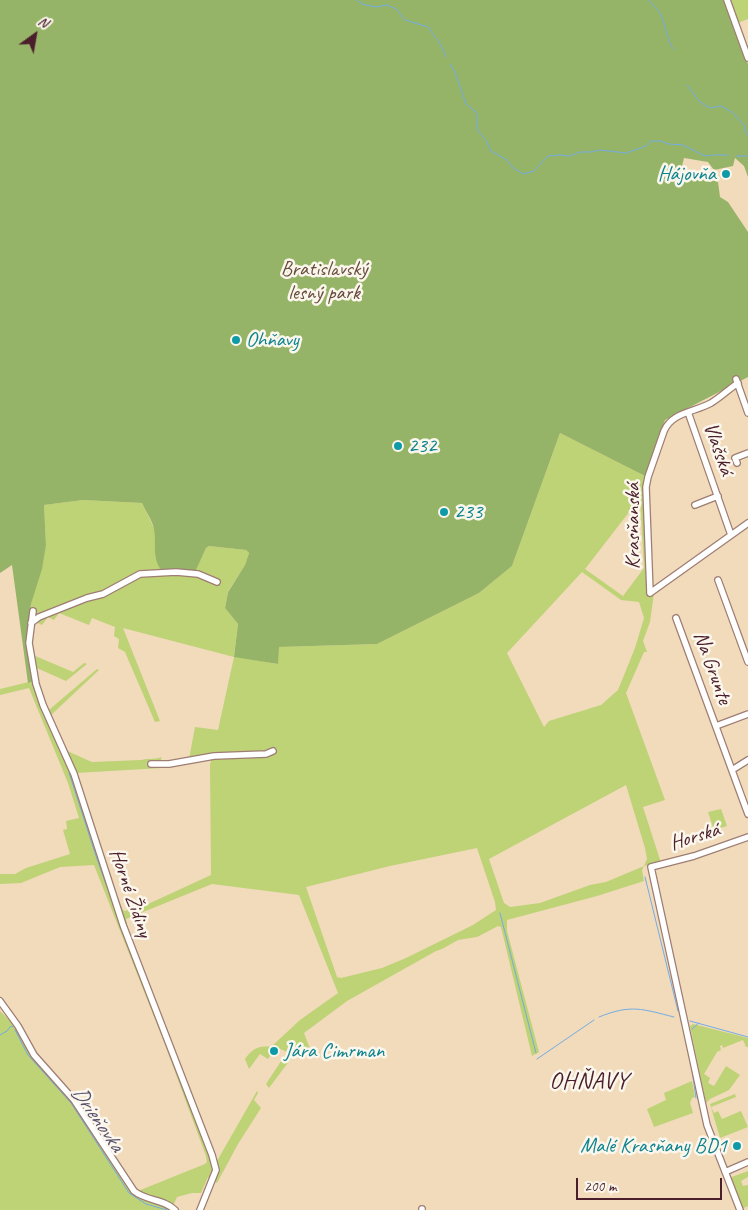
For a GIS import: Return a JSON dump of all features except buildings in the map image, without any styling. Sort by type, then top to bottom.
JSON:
[{"type":"street","points":[[727,0],[748,58]]},
{"type":"street","name":"Krasňanská","points":[[731,535],[650,593],[647,480],[666,427],[673,419],[712,402],[737,381],[748,413]]},
{"type":"street","name":"Vlašská","points":[[688,412],[731,535]]},
{"type":"street","points":[[737,463],[735,458],[748,453]]},
{"type":"street","name":"Vlašská","points":[[694,505],[718,496]]},
{"type":"street","points":[[731,535],[748,523]]},
{"type":"street","points":[[31,623],[39,617],[87,598],[103,594],[140,574],[176,572],[198,574],[217,582]]},
{"type":"street","points":[[718,580],[748,662]]},
{"type":"street","name":"Horné Židiny","points":[[32,611],[28,643],[36,684],[43,705],[74,774],[123,925],[209,1144],[216,1170],[200,1210]]},
{"type":"street","name":"Na Grunte","points":[[676,618],[747,809]]},
{"type":"street","points":[[716,726],[748,714]]},
{"type":"street","points":[[151,764],[169,764],[214,756],[266,754],[273,751]]},
{"type":"street","points":[[732,770],[748,760]]},
{"type":"street","name":"Horská","points":[[725,1172],[707,1125],[651,867],[690,857],[748,837]]},
{"type":"street","points":[[0,1002],[18,1026],[34,1055],[74,1100],[134,1191],[141,1196],[166,1204],[174,1210]]},
{"type":"street","points":[[740,1210],[725,1172],[748,1162]]},
{"type":"green space","name":"Bratislavský lesný park","points":[[0,0],[724,0],[748,64],[748,177],[744,166],[735,158],[733,166],[714,170],[708,162],[684,158],[681,170],[718,182],[720,197],[728,202],[748,232],[748,377],[665,420],[645,476],[560,433],[512,566],[479,593],[377,644],[279,647],[278,664],[234,657],[238,624],[225,608],[228,592],[245,565],[249,553],[246,550],[209,546],[206,548],[195,572],[163,572],[155,555],[153,525],[142,503],[83,500],[44,505],[46,545],[42,569],[31,604],[26,643],[33,681],[28,683],[12,565],[0,573]]},
{"type":"green space","points":[[730,0],[748,0],[748,19],[738,23]]},
{"type":"green space","points":[[560,433],[645,476],[643,481],[648,595],[654,593],[650,622],[643,641],[647,652],[644,652],[626,693],[665,800],[643,807],[661,863],[644,866],[642,870],[644,881],[597,896],[507,920],[507,931],[539,1052],[532,1056],[501,927],[498,926],[477,937],[458,940],[347,1001],[304,1033],[310,1049],[299,1048],[269,1088],[266,1084],[287,1052],[276,1047],[268,1059],[260,1054],[249,1069],[245,1059],[256,1048],[271,1047],[300,1020],[338,993],[299,895],[212,884],[126,919],[129,933],[217,1161],[257,1091],[258,1093],[254,1100],[261,1108],[238,1144],[217,1183],[208,1177],[201,1193],[177,1197],[173,1206],[138,1191],[205,1164],[207,1162],[206,1156],[164,1042],[94,865],[60,867],[21,883],[0,884],[0,874],[15,874],[26,868],[70,854],[63,830],[67,829],[66,821],[79,818],[68,783],[29,688],[0,695],[0,689],[33,681],[43,715],[97,669],[99,670],[50,716],[65,750],[92,762],[141,760],[161,757],[162,768],[76,773],[112,884],[125,911],[146,905],[211,875],[210,765],[212,756],[189,759],[195,727],[218,730],[234,657],[123,628],[160,721],[155,722],[125,652],[118,648],[119,639],[114,636],[115,627],[92,618],[89,625],[59,613],[54,620],[48,617],[42,625],[36,622],[31,643],[33,655],[73,672],[84,663],[87,664],[66,681],[30,665],[26,643],[31,604],[46,545],[44,505],[83,500],[142,503],[153,526],[194,572],[206,548],[209,546],[246,550],[249,553],[245,565],[228,591],[225,608],[238,624],[234,656],[277,664],[278,647],[377,644],[479,593],[512,566]],"holes":[[[640,498],[644,568],[623,596],[585,569]],[[582,572],[621,600],[639,602],[644,618],[635,648],[618,690],[601,705],[549,721],[544,727],[507,653]],[[626,785],[647,859],[644,866],[606,882],[590,885],[540,903],[510,907],[504,903],[489,859]],[[477,848],[496,910],[473,925],[406,958],[382,968],[341,978],[337,977],[306,887],[390,866]]]},
{"type":"green space","points":[[721,809],[727,826],[714,830],[708,812]]},
{"type":"green space","points":[[0,1011],[9,1020],[13,1021],[21,1035],[144,1200],[166,1206],[172,1210],[0,1210]]},
{"type":"green space","points":[[693,1024],[748,1038],[748,1047],[746,1047],[743,1040],[723,1048],[722,1045],[720,1046],[721,1050],[717,1052],[704,1074],[710,1078],[708,1083],[714,1086],[726,1066],[740,1075],[729,1090],[710,1099],[706,1103],[690,1026]]},
{"type":"green space","points":[[692,1081],[695,1097],[692,1098],[690,1103],[693,1113],[654,1127],[647,1109],[666,1100],[664,1093]]},
{"type":"green space","points":[[735,1094],[736,1097],[711,1107],[714,1113],[718,1111],[722,1119],[741,1111],[748,1127],[720,1138],[710,1104]]},
{"type":"green space","points":[[748,1171],[748,1177],[741,1181],[743,1186],[748,1185],[748,1206],[741,1209],[729,1178]]},
{"type":"waterway","points":[[357,0],[362,4],[376,7],[387,5],[396,9],[405,20],[428,27],[440,44],[446,57]]},
{"type":"waterway","points":[[649,0],[660,13],[673,49]]},
{"type":"waterway","points":[[450,64],[455,72],[466,104],[476,112],[478,131],[486,140],[491,151],[507,160],[512,167],[523,174],[534,171],[548,156],[570,156],[580,152],[600,150],[626,153],[646,146],[651,141],[683,145],[705,156],[713,155]]},
{"type":"waterway","points":[[687,85],[700,102],[710,108],[721,106],[732,112],[745,126],[748,135]]},
{"type":"waterway","points":[[715,155],[728,155]]},
{"type":"waterway","points":[[736,156],[748,156]]},
{"type":"waterway","points":[[69,773],[111,897]]},
{"type":"waterway","points":[[645,877],[678,1011]]},
{"type":"waterway","points":[[500,913],[536,1053]]},
{"type":"waterway","points":[[599,1017],[628,1009],[674,1017]]},
{"type":"waterway","points":[[537,1059],[594,1020]]},
{"type":"waterway","points":[[681,1021],[686,1039]]},
{"type":"waterway","points":[[690,1021],[748,1037]]},
{"type":"waterway","points":[[692,1029],[699,1023]]},
{"type":"waterway","name":"Drieňovka","points":[[0,1035],[11,1026],[13,1027]]},
{"type":"waterway","name":"Drieňovka","points":[[15,1030],[28,1055],[71,1103],[129,1193],[146,1204],[167,1210]]},
{"type":"waterway","points":[[691,1063],[696,1098]]},
{"type":"waterway","points":[[209,1155],[210,1161]]},
{"type":"place","name":"Hájovňa","points":[[726,174]]},
{"type":"place","name":"Ohňavy","points":[[236,340]]},
{"type":"place","name":"232","points":[[398,446]]},
{"type":"place","name":"233","points":[[444,512]]},
{"type":"place","name":"Jára Cimrman","points":[[274,1051]]},
{"type":"place","name":"Malé Krasňany BD1","points":[[737,1146]]},
{"type":"district","name":"OHŇAVY","points":[[589,1082]]}]
